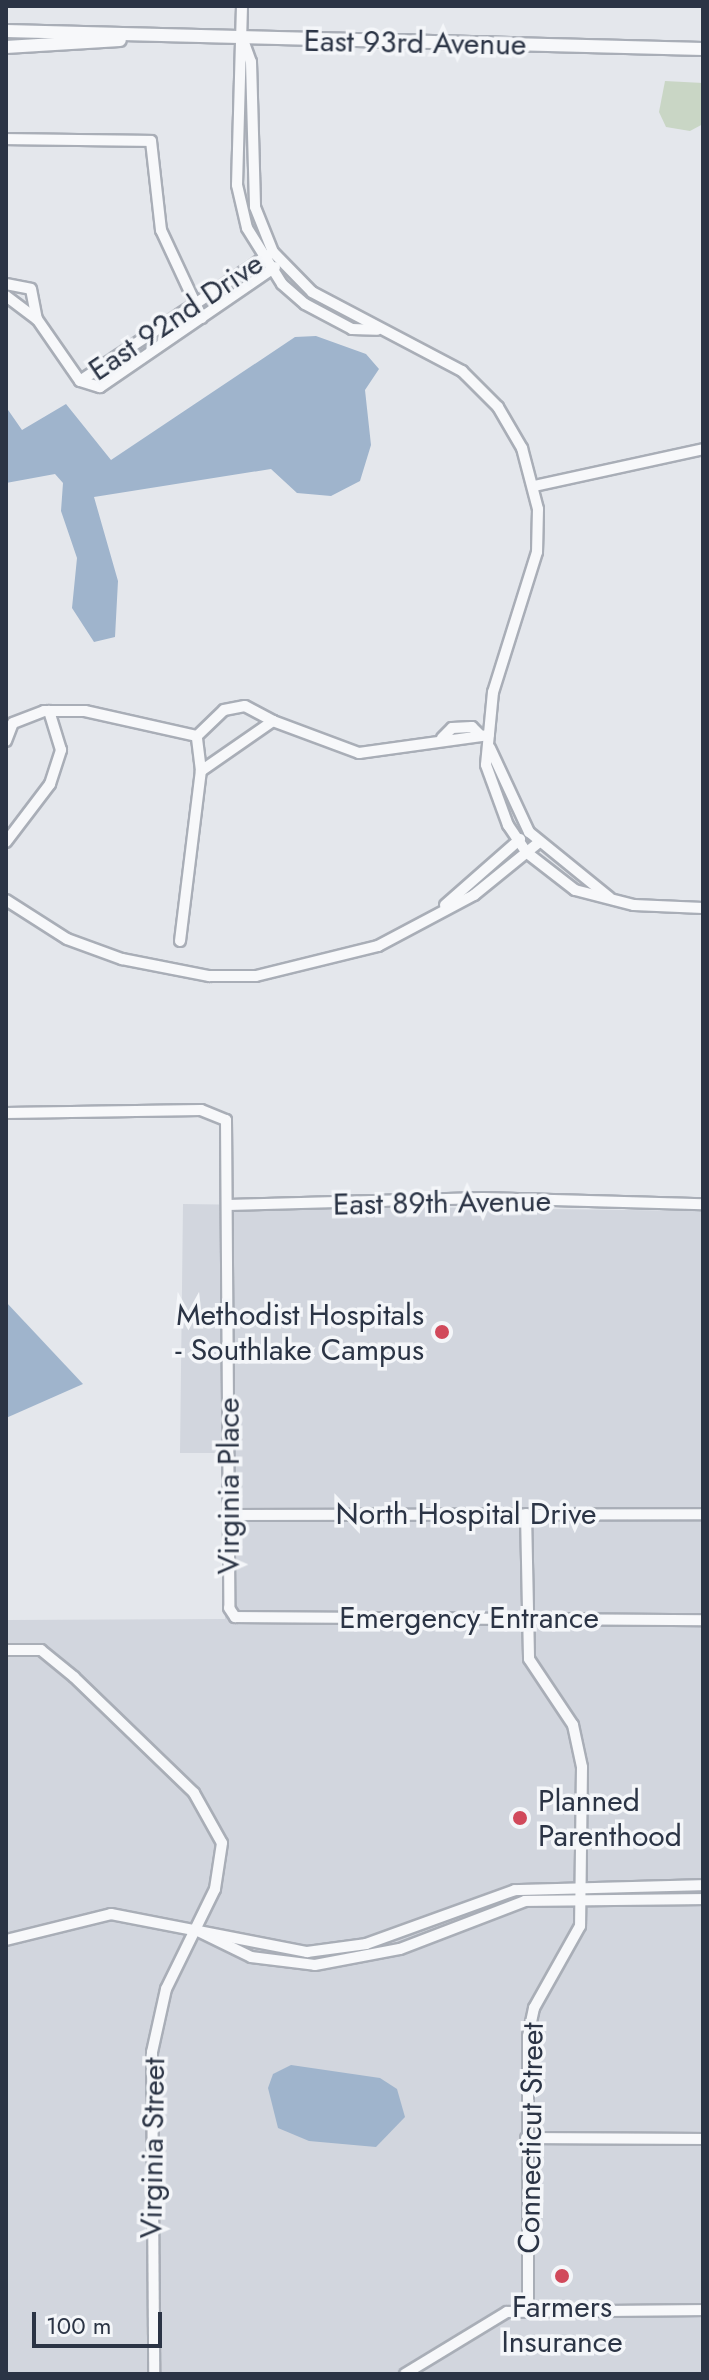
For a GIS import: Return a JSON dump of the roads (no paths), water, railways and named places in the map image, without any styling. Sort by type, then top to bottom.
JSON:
[{"type":"street","points":[[242,6],[237,185],[263,259],[271,270],[325,317],[379,330]]},
{"type":"street","name":"East 93rd Avenue","points":[[6,31],[127,39],[703,49]]},
{"type":"street","name":"East 93rd Avenue","points":[[6,47],[127,39]]},
{"type":"street","points":[[243,40],[251,62],[255,207],[273,252],[312,292],[379,330],[435,353],[481,388],[512,427],[534,486],[534,567],[493,692],[484,735],[529,832],[538,843],[612,899]]},
{"type":"street","points":[[6,139],[151,141],[161,230],[202,318]]},
{"type":"street","name":"East 92nd Drive","points":[[80,381],[273,252]]},
{"type":"street","name":"East 92nd Drive","points":[[80,381],[100,387],[282,263]]},
{"type":"street","points":[[6,284],[31,289],[37,319]]},
{"type":"street","points":[[6,296],[37,319],[80,381]]},
{"type":"street","points":[[534,486],[703,449]]},
{"type":"street","points":[[197,736],[224,710],[245,706],[273,721],[359,753],[442,738],[484,735]]},
{"type":"street","points":[[6,741],[13,723],[49,711],[85,711],[197,736]]},
{"type":"street","points":[[6,842],[50,784],[61,750],[49,711]]},
{"type":"street","points":[[201,771],[273,721]]},
{"type":"street","points":[[180,941],[201,771],[197,736]]},
{"type":"street","points":[[490,748],[489,781],[517,841],[526,852],[575,890],[612,899],[703,908]]},
{"type":"street","points":[[444,907],[529,832]]},
{"type":"street","points":[[6,900],[81,944],[209,976],[256,976],[346,957],[474,895],[538,843]]},
{"type":"street","name":"Virginia Place","points":[[6,1113],[222,1114],[228,1205],[230,1515],[235,1617]]},
{"type":"street","name":"East 89th Avenue","points":[[228,1205],[483,1198],[703,1204]]},
{"type":"street","name":"Connecticut Street","points":[[526,1514],[526,1619],[534,1673],[573,1725],[581,1753],[582,1884],[575,1938],[530,2019],[526,2138],[528,2309]]},
{"type":"street","name":"North Hospital Drive","points":[[230,1515],[703,1514]]},
{"type":"street","name":"Emergency Entrance","points":[[235,1617],[703,1620]]},
{"type":"street","name":"Virginia Street","points":[[6,1650],[41,1650],[194,1793],[222,1843],[215,1889],[166,1989],[152,2052],[154,2374]]},
{"type":"street","points":[[6,1940],[111,1914],[281,1949],[336,1950],[515,1890],[582,1884],[703,1885]]},
{"type":"street","points":[[196,1930],[251,1957],[315,1965],[400,1949],[500,1907],[582,1899],[703,1899]]},
{"type":"street","points":[[526,2138],[703,2139]]},
{"type":"street","points":[[405,2374],[493,2316],[528,2309],[703,2310]]},
{"type":"water","points":[[316,336],[366,354],[379,369],[365,390],[371,445],[360,481],[331,496],[297,493],[271,469],[94,497],[118,581],[115,637],[94,642],[72,608],[77,558],[61,511],[63,483],[55,474],[6,483],[6,407],[22,430],[66,404],[111,460],[295,337]]},
{"type":"water","points":[[6,1302],[83,1384],[6,1418]]},
{"type":"water","points":[[291,2065],[380,2078],[397,2089],[405,2117],[376,2147],[309,2141],[278,2128],[268,2088],[273,2074]]},
{"type":"place","name":"Methodist Hospitals - Southlake Campus","points":[[442,1332]]},
{"type":"place","name":"Planned Parenthood","points":[[520,1818]]},
{"type":"place","name":"Farmers Insurance","points":[[562,2276]]}]
